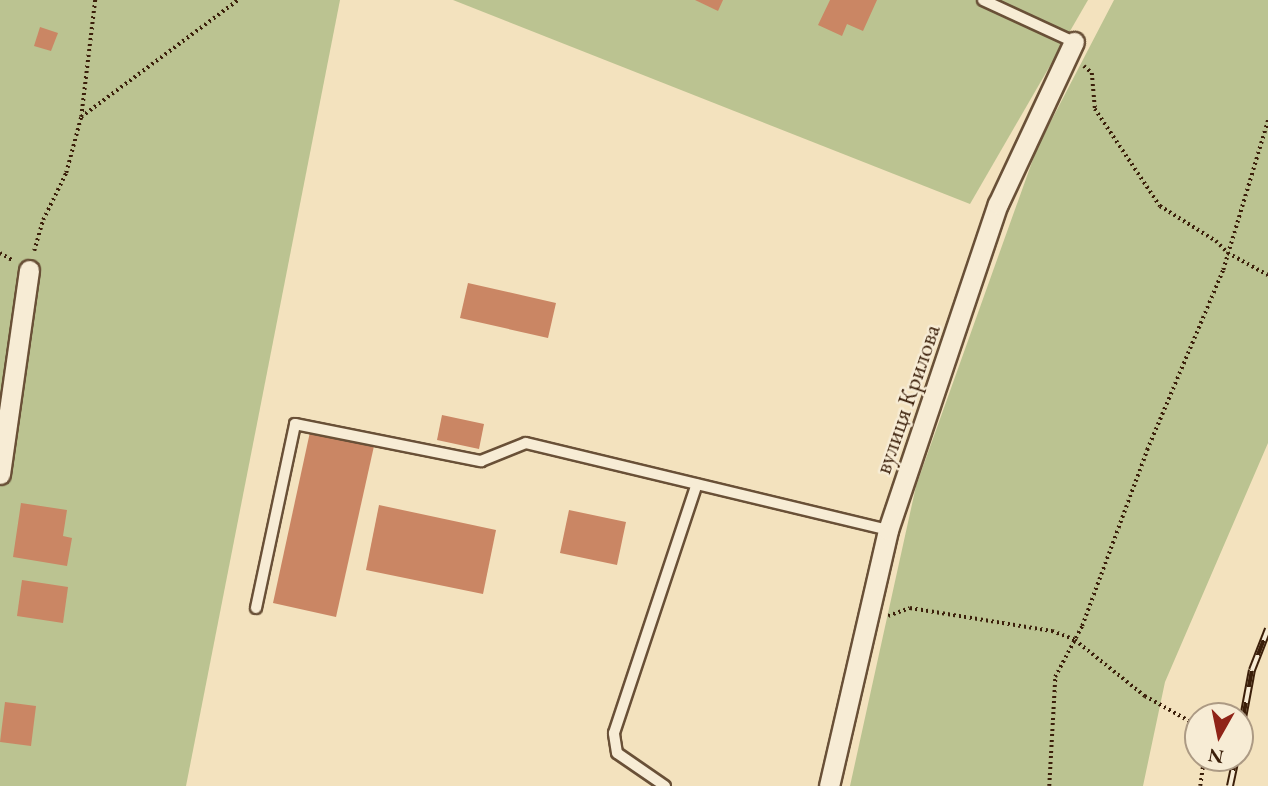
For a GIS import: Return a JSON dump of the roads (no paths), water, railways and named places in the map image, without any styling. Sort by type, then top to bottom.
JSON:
[{"type":"street","name":"вулиця Крилова","points":[[829,786],[888,530],[998,204],[1071,48]]},
{"type":"street","points":[[0,474],[29,270]]},
{"type":"lane","points":[[983,0],[1071,48]]},
{"type":"lane","points":[[256,608],[295,424],[481,461],[526,443],[888,530]]},
{"type":"lane","points":[[664,786],[617,753],[614,733],[697,484]]},
{"type":"railway","points":[[1246,702],[1252,670],[1268,629]]},
{"type":"railway","points":[[1230,786],[1233,772]]}]
